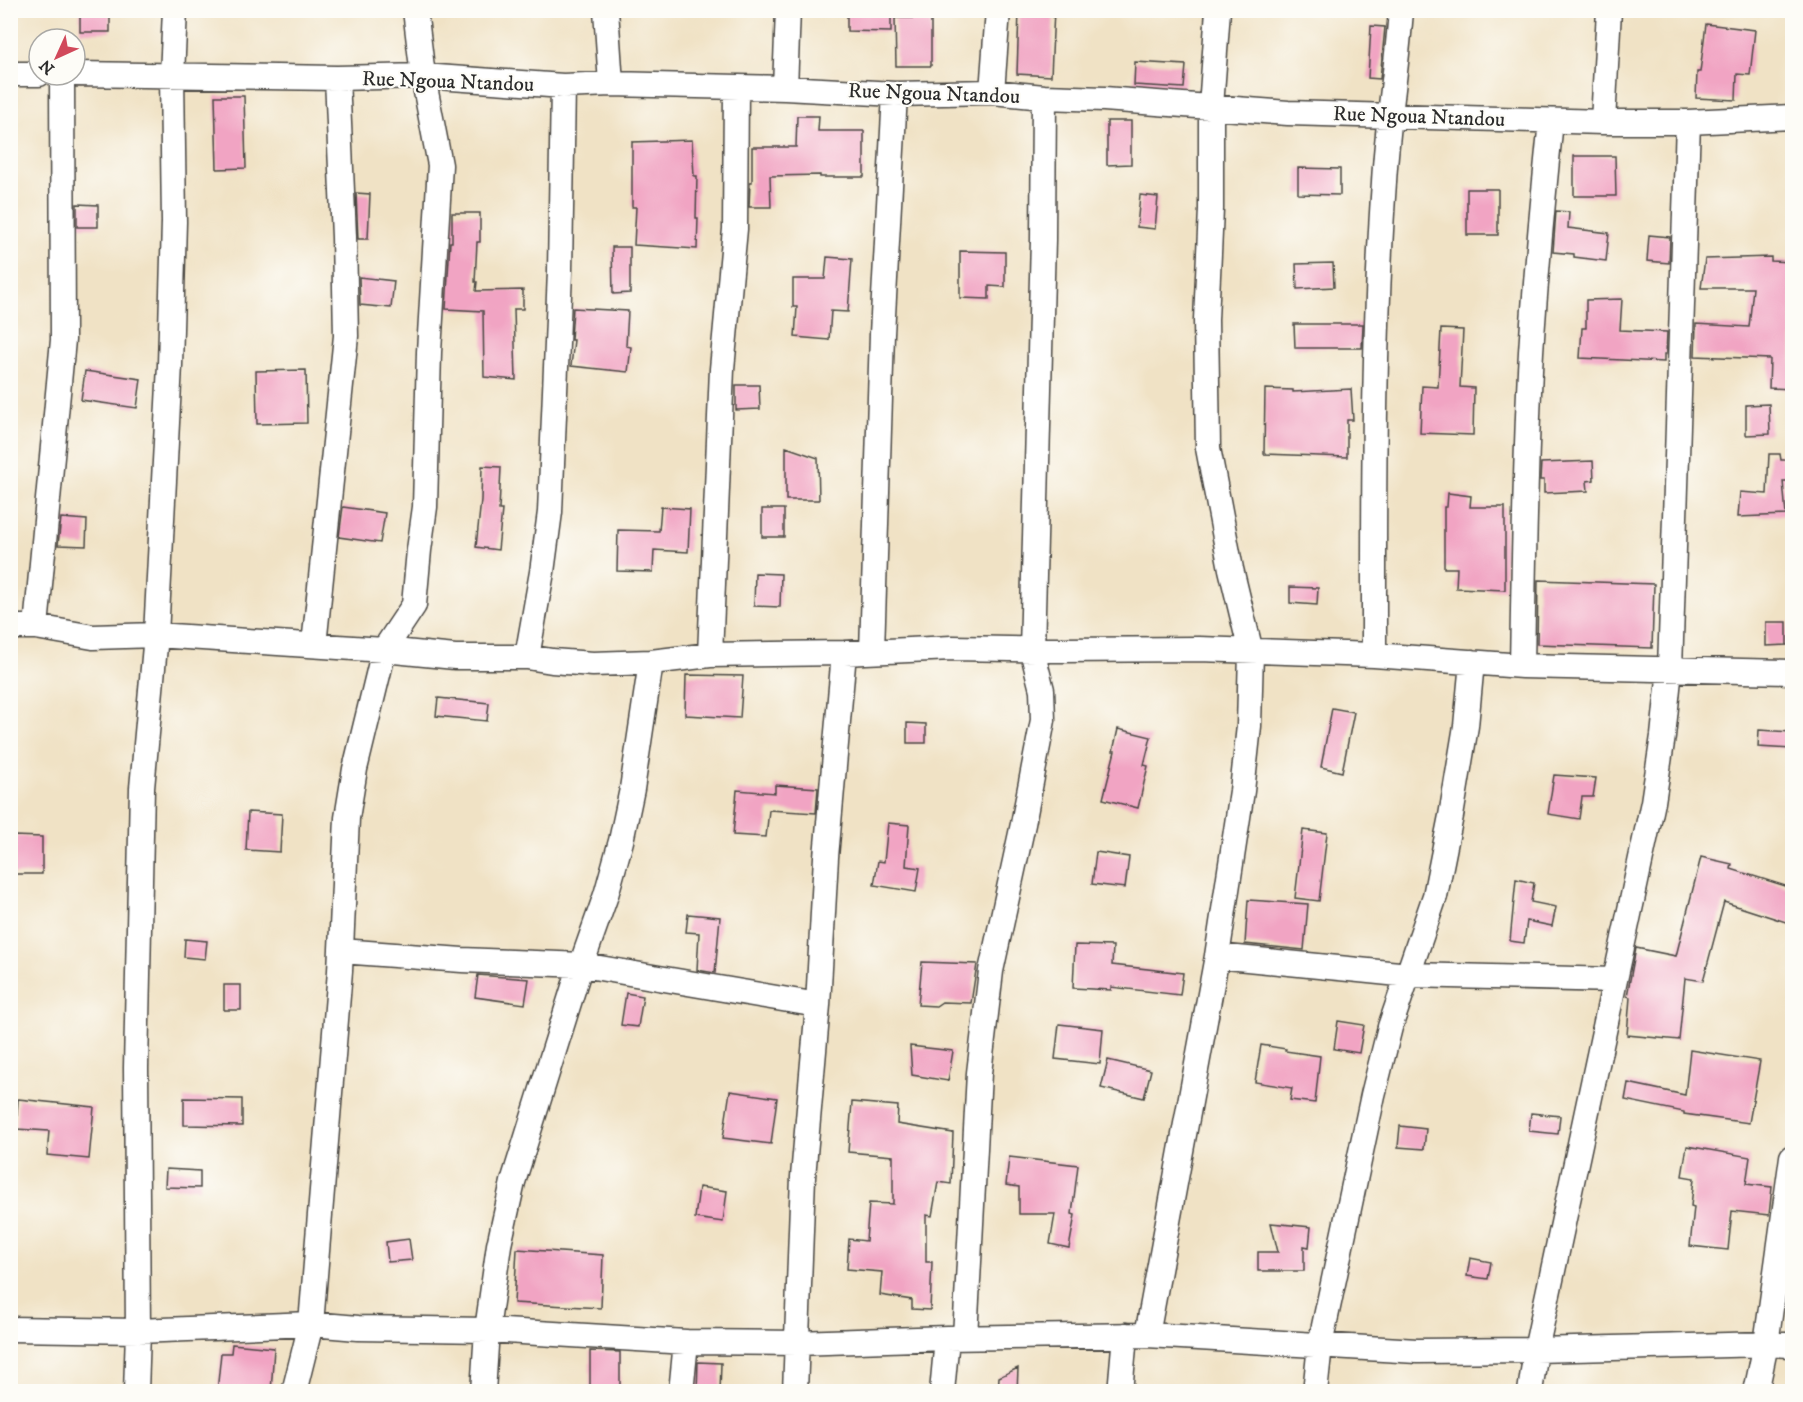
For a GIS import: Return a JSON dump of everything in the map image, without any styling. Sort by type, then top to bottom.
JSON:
[{"type":"street","points":[[136,1392],[138,1331],[136,1068],[141,799],[156,635],[170,365],[174,222],[172,75],[175,10]]},
{"type":"street","points":[[294,1392],[311,1324],[341,951],[347,818],[355,769],[384,650],[414,605],[418,550],[425,507],[429,352],[440,165],[423,76],[415,10]]},
{"type":"street","points":[[606,10],[611,84]]},
{"type":"street","points":[[785,88],[788,10]]},
{"type":"street","points":[[992,92],[998,10]]},
{"type":"street","points":[[1120,1392],[1136,1335],[1217,956],[1249,726],[1251,652],[1231,569],[1208,448],[1206,320],[1211,209],[1211,107],[1218,10]]},
{"type":"street","points":[[1374,655],[1374,532],[1382,203],[1401,10]]},
{"type":"street","points":[[1603,122],[1609,10]]},
{"type":"street","points":[[10,74],[27,74]]},
{"type":"street","name":"Rue Ngoua Ntandou","points":[[87,74],[337,78],[423,76],[563,86],[611,84],[785,88],[896,94],[992,92],[1288,113],[1551,121],[1688,122],[1792,117]]},
{"type":"street","points":[[314,645],[346,336],[337,78]]},
{"type":"street","points":[[527,657],[550,512],[560,271],[563,86]]},
{"type":"street","points":[[36,627],[63,340],[62,87]]},
{"type":"street","points":[[710,656],[722,369],[735,230],[736,87]]},
{"type":"street","points":[[872,651],[882,334],[896,94]]},
{"type":"street","points":[[942,1392],[956,1337],[979,1073],[991,971],[1043,720],[1042,690],[1032,650],[1043,240],[1044,97]]},
{"type":"street","points":[[1522,666],[1531,354],[1540,226],[1551,121]]},
{"type":"street","points":[[1530,1392],[1536,1350],[1653,802],[1663,736],[1670,669],[1688,122]]},
{"type":"street","points":[[10,627],[36,627],[93,637],[156,635],[455,657],[527,657],[593,664],[651,662],[710,656],[952,648],[1199,649],[1374,655],[1522,666],[1792,672]]},
{"type":"street","points":[[795,1392],[802,1177],[818,1005],[826,857],[844,653]]},
{"type":"street","points":[[483,1392],[487,1330],[499,1245],[513,1182],[606,895],[621,841],[632,789],[651,662]]},
{"type":"street","points":[[1315,1392],[1320,1345],[1373,1095],[1390,1027],[1435,896],[1466,726],[1472,662]]},
{"type":"street","points":[[341,951],[462,960],[582,965],[818,1005]]},
{"type":"street","points":[[1217,956],[1408,975],[1615,980]]},
{"type":"street","points":[[1756,1392],[1766,1344],[1792,1157]]},
{"type":"street","points":[[10,1329],[138,1331],[311,1324],[358,1328],[487,1330],[686,1342],[796,1343],[956,1337],[1136,1335],[1417,1351],[1766,1344],[1792,1346]]},
{"type":"street","points":[[681,1392],[686,1342]]},
{"type":"building","points":[[80,10],[110,10],[110,32],[87,32],[87,27],[80,27]]},
{"type":"building","points":[[847,10],[891,10],[891,32],[847,31]]},
{"type":"building","points":[[1019,10],[1054,10],[1051,76],[1017,74]]},
{"type":"building","points":[[895,18],[931,18],[931,66],[896,66]]},
{"type":"building","points":[[1706,24],[1755,30],[1750,75],[1737,74],[1736,100],[1696,98],[1697,72],[1700,72]]},
{"type":"building","points":[[1371,26],[1385,27],[1380,79],[1368,78]]},
{"type":"building","points":[[1135,62],[1186,65],[1184,88],[1134,85]]},
{"type":"building","points":[[215,96],[244,96],[246,168],[217,169]]},
{"type":"building","points":[[797,116],[819,116],[818,131],[864,131],[864,177],[770,176],[771,207],[749,207],[752,147],[796,147]]},
{"type":"building","points":[[1107,121],[1131,121],[1131,164],[1107,165]]},
{"type":"building","points":[[692,140],[694,176],[697,176],[697,249],[634,245],[636,207],[632,207],[632,142]]},
{"type":"building","points":[[1574,156],[1615,156],[1616,196],[1574,196]]},
{"type":"building","points":[[1298,168],[1340,169],[1340,195],[1298,194]]},
{"type":"building","points":[[1467,189],[1498,189],[1498,235],[1467,235]]},
{"type":"building","points":[[356,193],[370,194],[368,239],[358,239]]},
{"type":"building","points":[[1140,195],[1158,197],[1155,229],[1137,227]]},
{"type":"building","points":[[77,204],[98,205],[98,227],[77,227]]},
{"type":"building","points":[[1556,211],[1569,212],[1568,228],[1609,233],[1606,261],[1553,252]]},
{"type":"building","points":[[452,213],[480,213],[476,291],[523,290],[523,309],[514,309],[516,380],[484,377],[483,311],[446,309],[450,242],[452,242]]},
{"type":"building","points":[[1649,235],[1670,237],[1669,263],[1647,261]]},
{"type":"building","points":[[612,247],[630,247],[630,293],[613,294]]},
{"type":"building","points":[[960,251],[1005,252],[1005,287],[989,286],[989,299],[960,298]]},
{"type":"building","points":[[827,257],[852,259],[848,312],[831,311],[829,340],[795,337],[797,307],[793,307],[793,279],[825,279]]},
{"type":"building","points":[[1771,257],[1771,261],[1792,262],[1792,389],[1769,388],[1770,359],[1695,356],[1696,324],[1749,327],[1753,288],[1701,288],[1705,259]]},
{"type":"building","points":[[1333,263],[1334,287],[1297,289],[1296,264]]},
{"type":"building","points":[[359,277],[394,281],[391,308],[360,305]]},
{"type":"building","points":[[1622,299],[1620,330],[1667,332],[1664,362],[1580,358],[1582,328],[1586,328],[1586,300]]},
{"type":"building","points":[[573,308],[628,311],[626,346],[631,347],[628,372],[571,366],[574,340],[571,340]]},
{"type":"building","points":[[1294,324],[1363,324],[1362,348],[1295,348]]},
{"type":"building","points":[[1441,329],[1463,330],[1460,387],[1474,388],[1473,435],[1420,433],[1422,386],[1438,387]]},
{"type":"building","points":[[306,370],[307,423],[257,424],[256,371]]},
{"type":"building","points":[[85,371],[141,379],[137,408],[81,400]]},
{"type":"building","points":[[736,385],[759,385],[760,409],[736,410]]},
{"type":"building","points":[[1265,389],[1293,390],[1293,392],[1351,389],[1353,420],[1347,420],[1347,457],[1264,454]]},
{"type":"building","points":[[1769,404],[1770,434],[1746,435],[1746,405]]},
{"type":"building","points":[[786,447],[818,458],[819,500],[786,500]]},
{"type":"building","points":[[1769,454],[1780,454],[1781,460],[1792,460],[1792,481],[1783,481],[1786,515],[1738,517],[1740,492],[1767,494]]},
{"type":"building","points":[[1593,461],[1594,480],[1587,481],[1588,491],[1544,493],[1544,480],[1540,480],[1541,463]]},
{"type":"building","points":[[482,466],[501,467],[499,510],[502,510],[498,550],[476,547]]},
{"type":"building","points":[[1448,493],[1471,496],[1470,507],[1505,507],[1505,590],[1456,588],[1457,568],[1444,568],[1444,507],[1447,507]]},
{"type":"building","points":[[343,507],[385,513],[380,543],[339,537]]},
{"type":"building","points":[[661,507],[690,509],[688,552],[654,550],[653,572],[617,571],[618,530],[659,531]]},
{"type":"building","points":[[762,509],[784,509],[784,537],[762,537]]},
{"type":"building","points":[[61,518],[87,520],[86,546],[58,545]]},
{"type":"building","points":[[755,573],[781,574],[780,607],[754,606]]},
{"type":"building","points":[[1538,580],[1654,584],[1652,648],[1537,644]]},
{"type":"building","points":[[1290,587],[1318,588],[1317,605],[1290,603]]},
{"type":"building","points":[[1766,622],[1787,622],[1787,645],[1766,646]]},
{"type":"building","points":[[686,675],[743,676],[740,718],[685,715]]},
{"type":"building","points":[[438,698],[489,703],[487,721],[436,716]]},
{"type":"building","points":[[1332,708],[1354,712],[1342,772],[1321,767]]},
{"type":"building","points":[[907,723],[926,724],[926,743],[907,743]]},
{"type":"building","points":[[1118,729],[1151,737],[1144,765],[1148,766],[1138,808],[1103,799]]},
{"type":"building","points":[[1759,730],[1792,732],[1792,749],[1758,747]]},
{"type":"building","points":[[1554,775],[1596,778],[1593,797],[1582,797],[1579,819],[1548,814]]},
{"type":"building","points":[[775,785],[818,788],[816,813],[769,810],[766,837],[733,835],[737,790],[775,793]]},
{"type":"building","points":[[248,812],[282,814],[280,852],[246,850]]},
{"type":"building","points":[[888,823],[909,825],[906,866],[920,868],[916,892],[874,885],[878,861],[884,862]]},
{"type":"building","points":[[1303,830],[1327,833],[1319,901],[1295,898]]},
{"type":"building","points":[[13,836],[42,837],[42,874],[12,874]]},
{"type":"building","points":[[1096,852],[1129,857],[1125,888],[1092,884]]},
{"type":"building","points":[[1701,857],[1732,864],[1731,869],[1792,888],[1792,924],[1724,902],[1703,981],[1685,978],[1679,1040],[1627,1035],[1630,997],[1627,996],[1636,948],[1676,956]]},
{"type":"building","points":[[1516,879],[1534,883],[1531,902],[1556,907],[1552,926],[1527,921],[1524,943],[1510,941]]},
{"type":"building","points":[[1248,900],[1308,904],[1304,950],[1245,944]]},
{"type":"building","points":[[688,914],[720,917],[715,973],[697,970],[699,933],[686,932]]},
{"type":"building","points":[[185,939],[207,941],[205,959],[184,957]]},
{"type":"building","points":[[1075,945],[1113,946],[1112,965],[1183,973],[1180,995],[1111,987],[1111,990],[1073,988]]},
{"type":"building","points":[[922,962],[977,964],[971,1003],[942,1002],[936,1006],[918,1005]]},
{"type":"building","points":[[478,975],[529,979],[525,1004],[475,997]]},
{"type":"building","points":[[224,985],[241,985],[241,1010],[224,1010]]},
{"type":"building","points":[[626,993],[643,996],[638,1027],[621,1025]]},
{"type":"building","points":[[1338,1021],[1364,1025],[1359,1053],[1334,1049]]},
{"type":"building","points":[[1059,1024],[1103,1029],[1100,1064],[1055,1059]]},
{"type":"building","points":[[1261,1045],[1320,1056],[1315,1103],[1290,1100],[1292,1088],[1255,1082]]},
{"type":"building","points":[[910,1046],[953,1051],[948,1081],[912,1075]]},
{"type":"building","points":[[1690,1050],[1760,1061],[1749,1123],[1684,1114],[1684,1112],[1625,1100],[1628,1083],[1685,1095]]},
{"type":"building","points":[[1108,1060],[1151,1070],[1144,1098],[1101,1088]]},
{"type":"building","points":[[730,1091],[777,1098],[771,1144],[723,1138]]},
{"type":"building","points":[[184,1098],[242,1099],[242,1126],[184,1125]]},
{"type":"building","points":[[18,1099],[94,1107],[89,1159],[47,1155],[49,1131],[16,1129]]},
{"type":"building","points":[[852,1102],[898,1106],[897,1124],[953,1133],[951,1184],[938,1182],[932,1216],[926,1215],[926,1262],[932,1262],[930,1310],[912,1309],[912,1300],[880,1295],[882,1272],[847,1269],[849,1239],[866,1241],[869,1203],[893,1204],[893,1156],[848,1152]]},
{"type":"building","points":[[1531,1113],[1560,1116],[1558,1134],[1529,1131]]},
{"type":"building","points":[[1400,1126],[1426,1129],[1424,1149],[1398,1147]]},
{"type":"building","points":[[1687,1146],[1750,1157],[1746,1184],[1772,1187],[1769,1215],[1732,1211],[1728,1250],[1690,1246],[1694,1178],[1682,1176]]},
{"type":"building","points":[[1009,1157],[1078,1165],[1072,1214],[1075,1215],[1069,1248],[1050,1244],[1055,1214],[1019,1214],[1019,1187],[1006,1185]]},
{"type":"building","points":[[166,1169],[200,1171],[200,1188],[165,1187]]},
{"type":"building","points":[[699,1187],[727,1191],[723,1222],[695,1218]]},
{"type":"building","points":[[1271,1223],[1311,1227],[1309,1247],[1304,1246],[1304,1271],[1258,1271],[1258,1252],[1278,1252]]},
{"type":"building","points":[[409,1239],[412,1260],[388,1262],[386,1242]]},
{"type":"building","points":[[517,1249],[603,1255],[601,1308],[514,1303]]},
{"type":"building","points":[[1470,1258],[1491,1262],[1488,1279],[1467,1276]]},
{"type":"building","points":[[232,1344],[274,1348],[271,1392],[217,1392],[221,1353],[231,1353]]},
{"type":"building","points":[[590,1351],[620,1352],[620,1392],[590,1392]]},
{"type":"building","points":[[698,1362],[721,1363],[720,1392],[697,1392]]},
{"type":"building","points":[[1018,1368],[1017,1392],[998,1392],[999,1377]]}]
